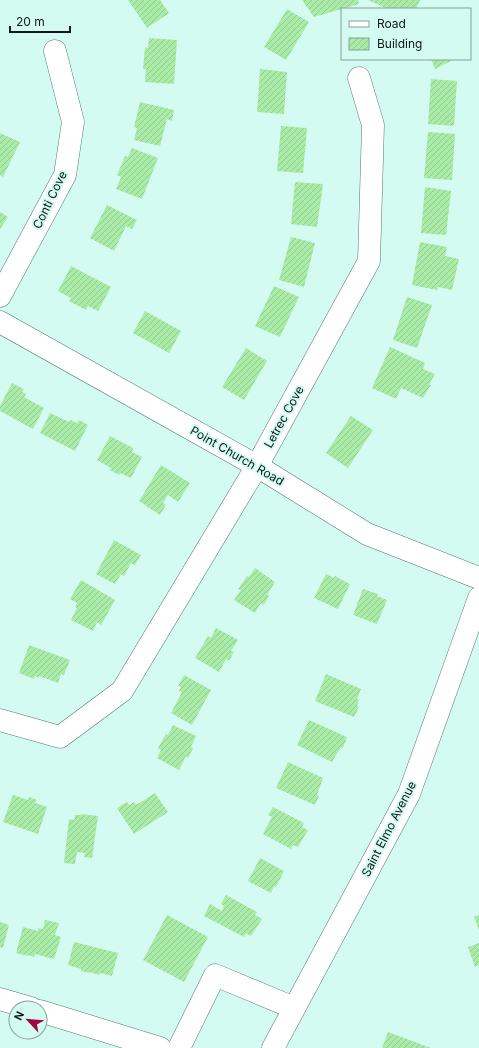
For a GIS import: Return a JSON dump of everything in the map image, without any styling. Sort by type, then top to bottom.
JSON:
[{"type":"street","name":"Conti Cove","points":[[0,296],[65,175],[73,122],[55,51]]},
{"type":"street","name":"Letrec Cove","points":[[0,720],[60,737],[122,691],[257,466],[369,261],[373,125],[359,78]]},
{"type":"street","name":"Point Church Road","points":[[0,322],[257,466],[367,534],[479,578]]},
{"type":"street","name":"Saint Elmo Avenue","points":[[273,1048],[409,794],[479,598]]},
{"type":"street","points":[[179,1048],[215,975],[294,1008]]},
{"type":"street","points":[[48,1013],[160,1048]]},
{"type":"building","points":[[128,0],[160,0],[169,13],[147,28]]},
{"type":"building","points":[[302,0],[358,0],[359,4],[314,17]]},
{"type":"building","points":[[368,0],[420,0],[416,8],[386,8]]},
{"type":"building","points":[[287,9],[309,22],[286,60],[264,47]]},
{"type":"building","points":[[149,38],[177,40],[174,84],[145,82],[146,69],[143,69],[145,47],[148,48]]},
{"type":"building","points":[[431,60],[453,60],[435,69]]},
{"type":"building","points":[[260,69],[287,72],[284,114],[257,112]]},
{"type":"building","points":[[431,79],[457,81],[454,126],[428,124]]},
{"type":"building","points":[[140,102],[174,110],[172,121],[167,119],[160,146],[134,140],[137,128],[134,127]]},
{"type":"building","points":[[281,126],[307,128],[303,173],[277,171]]},
{"type":"building","points":[[428,132],[455,134],[452,180],[424,178]]},
{"type":"building","points":[[0,133],[20,142],[3,177],[0,175]]},
{"type":"building","points":[[132,148],[158,158],[142,199],[116,189],[121,177],[117,175],[125,156],[128,157]]},
{"type":"building","points":[[295,182],[323,184],[317,227],[291,224]]},
{"type":"building","points":[[425,187],[451,191],[446,235],[421,233]]},
{"type":"building","points":[[107,205],[137,220],[132,229],[126,226],[114,251],[90,238]]},
{"type":"building","points":[[0,212],[8,217],[0,229]]},
{"type":"building","points":[[291,237],[315,243],[304,287],[279,280]]},
{"type":"building","points":[[420,242],[447,247],[445,256],[459,259],[452,290],[438,287],[437,290],[412,285]]},
{"type":"building","points":[[71,266],[111,287],[98,311],[88,306],[86,310],[69,301],[71,298],[58,291]]},
{"type":"building","points":[[274,286],[299,297],[280,337],[255,326]]},
{"type":"building","points":[[407,297],[432,305],[417,348],[393,340]]},
{"type":"building","points":[[145,311],[181,331],[169,353],[133,333]]},
{"type":"building","points":[[390,347],[425,363],[423,369],[435,374],[429,385],[431,385],[423,398],[401,388],[396,399],[372,388]]},
{"type":"building","points":[[246,348],[267,361],[244,400],[222,387]]},
{"type":"building","points":[[12,383],[24,389],[22,392],[26,394],[24,397],[44,408],[33,429],[0,411],[0,406]]},
{"type":"building","points":[[50,413],[69,422],[71,420],[77,423],[79,420],[88,425],[75,451],[40,433]]},
{"type":"building","points":[[351,416],[373,430],[348,468],[326,453]]},
{"type":"building","points":[[110,436],[133,448],[132,452],[142,457],[131,478],[120,473],[119,475],[110,470],[111,468],[97,460]]},
{"type":"building","points":[[161,465],[190,483],[178,502],[168,495],[163,503],[166,505],[160,515],[139,501]]},
{"type":"building","points":[[114,540],[141,555],[135,565],[131,563],[124,576],[121,574],[115,584],[96,574]]},
{"type":"building","points":[[255,568],[275,582],[267,595],[269,596],[264,605],[261,603],[255,613],[234,600],[241,590],[238,589]]},
{"type":"building","points":[[326,574],[334,578],[335,576],[350,584],[338,609],[314,598]]},
{"type":"building","points":[[81,580],[115,600],[101,625],[97,622],[93,631],[71,620],[77,608],[75,607],[77,603],[70,599]]},
{"type":"building","points":[[363,589],[378,594],[377,596],[387,600],[377,624],[353,615]]},
{"type":"building","points":[[216,628],[238,640],[231,651],[234,652],[229,661],[226,659],[219,672],[195,658],[208,636],[211,638]]},
{"type":"building","points":[[29,645],[70,660],[64,675],[61,674],[58,683],[39,676],[39,678],[35,676],[34,679],[19,673]]},
{"type":"building","points":[[326,674],[361,689],[357,699],[359,700],[357,706],[359,707],[354,717],[315,701]]},
{"type":"building","points":[[184,675],[211,690],[192,725],[171,713],[182,692],[179,691],[181,687],[178,686]]},
{"type":"building","points":[[309,720],[347,737],[343,748],[341,747],[332,762],[297,745]]},
{"type":"building","points":[[173,725],[196,736],[191,747],[193,748],[188,758],[186,756],[179,770],[157,758],[161,750],[158,748],[166,734],[168,735]]},
{"type":"building","points":[[288,762],[323,778],[317,795],[319,796],[315,805],[276,788]]},
{"type":"building","points":[[155,793],[168,812],[134,834],[117,808],[127,802],[129,805],[134,802],[136,805]]},
{"type":"building","points":[[13,795],[28,800],[29,797],[37,800],[35,803],[47,807],[38,834],[3,822]]},
{"type":"building","points":[[273,807],[304,823],[302,827],[308,830],[298,847],[293,845],[291,849],[263,834],[272,817],[268,815]]},
{"type":"building","points":[[81,814],[98,816],[92,858],[84,857],[85,853],[77,852],[75,864],[64,863],[69,819],[74,820],[75,815]]},
{"type":"building","points":[[260,858],[284,871],[276,887],[274,886],[271,893],[248,881]]},
{"type":"building","points":[[226,895],[257,912],[255,915],[262,919],[251,936],[246,933],[244,937],[204,916],[210,904],[222,911],[224,906],[221,904]]},
{"type":"building","points":[[167,915],[208,937],[184,982],[143,960]]},
{"type":"building","points":[[479,915],[479,930],[474,917]]},
{"type":"building","points":[[45,920],[59,923],[55,935],[61,937],[54,959],[35,954],[34,957],[16,953],[23,927],[38,931],[38,928],[43,929]]},
{"type":"building","points":[[0,922],[9,925],[3,948],[0,947]]},
{"type":"building","points":[[74,942],[118,953],[112,976],[100,973],[99,975],[90,971],[89,973],[81,971],[81,969],[68,965]]},
{"type":"building","points":[[479,943],[479,965],[475,967],[468,947]]},
{"type":"building","points":[[388,1032],[431,1048],[382,1048]]}]
